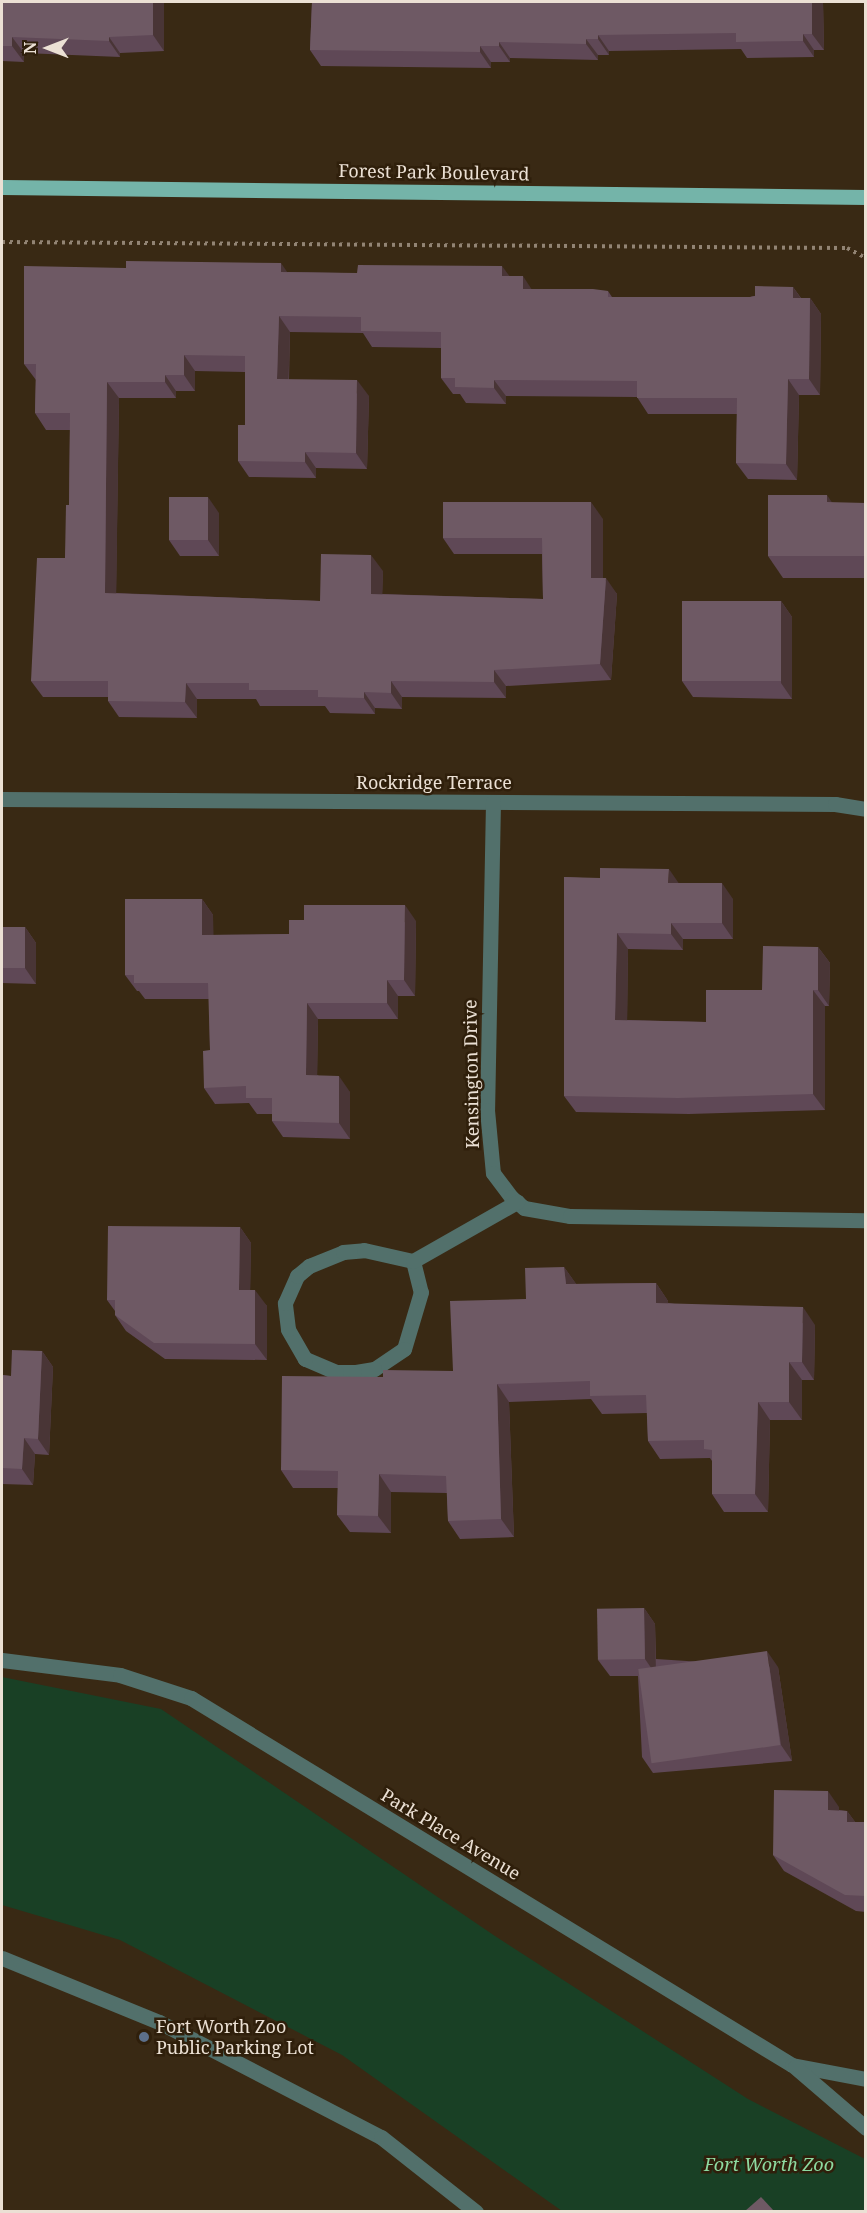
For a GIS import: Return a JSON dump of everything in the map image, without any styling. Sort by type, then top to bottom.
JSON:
[{"type":"main road","name":"Forest Park Boulevard","points":[[2,187],[866,196]]},
{"type":"street","name":"Rockridge Terrace","points":[[2,799],[835,804],[866,809]]},
{"type":"street","name":"Kensington Drive","points":[[493,802],[487,1110],[493,1173],[518,1202],[524,1208],[570,1216],[866,1220]]},
{"type":"street","points":[[413,1261],[421,1292],[404,1348],[374,1369],[354,1372],[336,1372],[305,1359],[288,1329],[285,1303],[290,1288],[309,1266],[343,1252],[364,1250],[413,1261],[518,1202]]},
{"type":"street","name":"Park Place Avenue","points":[[2,1660],[120,1675],[191,1698],[792,2066],[866,2079]]},
{"type":"street","points":[[2,1958],[159,2022],[381,2137],[476,2211]]},
{"type":"street","points":[[792,2066],[866,2128]]},
{"type":"path","points":[[2,242],[847,248],[866,258]]},
{"type":"green space","name":"Fort Worth Zoo","points":[[2,1677],[161,1709],[495,1936],[748,2099],[865,2159],[865,2211],[562,2211],[342,2055],[120,1940],[2,1905]]},
{"type":"building","points":[[2,2],[153,2],[153,35],[109,37],[109,41],[12,37],[12,46],[2,46]]},
{"type":"building","points":[[312,2],[812,2],[812,34],[803,34],[803,41],[736,42],[736,33],[598,35],[598,39],[586,39],[586,44],[499,42],[499,46],[480,46],[480,52],[310,50]]},
{"type":"building","points":[[126,261],[281,263],[281,272],[357,273],[358,265],[502,266],[502,276],[523,276],[523,289],[593,289],[608,291],[608,297],[750,297],[755,296],[755,286],[793,287],[793,298],[810,298],[809,379],[788,379],[786,464],[736,463],[737,398],[637,398],[637,381],[494,380],[494,388],[455,387],[455,378],[441,378],[441,332],[361,331],[361,317],[279,316],[277,379],[357,380],[356,453],[305,452],[305,462],[238,461],[238,425],[245,425],[245,356],[184,355],[184,375],[165,375],[165,382],[107,382],[105,593],[320,601],[321,554],[371,555],[371,594],[543,599],[542,538],[443,538],[443,502],[591,502],[591,578],[606,578],[600,664],[494,670],[494,682],[391,681],[391,693],[364,692],[364,698],[318,697],[318,690],[249,690],[249,683],[186,683],[185,702],[108,701],[108,681],[31,681],[37,558],[65,558],[66,505],[69,505],[70,413],[35,413],[36,364],[24,364],[24,266],[126,268]]},
{"type":"building","points":[[768,495],[827,495],[827,502],[866,503],[866,556],[768,556]]},
{"type":"building","points":[[169,497],[208,497],[208,540],[169,540]]},
{"type":"building","points":[[682,601],[781,601],[781,681],[682,681]]},
{"type":"building","points":[[600,868],[669,869],[668,883],[722,883],[722,923],[671,923],[671,934],[617,933],[615,1020],[706,1022],[706,990],[762,990],[763,946],[818,947],[818,990],[813,990],[813,1094],[678,1098],[564,1096],[564,877],[600,878]]},
{"type":"building","points":[[125,899],[202,899],[202,935],[289,934],[289,920],[304,920],[304,905],[405,905],[404,980],[387,980],[387,1003],[307,1003],[306,1075],[339,1076],[339,1123],[272,1121],[272,1098],[246,1098],[246,1086],[204,1088],[203,1051],[210,1050],[208,983],[134,983],[134,975],[125,975]]},
{"type":"building","points":[[2,927],[25,927],[25,968],[2,968]]},
{"type":"building","points":[[108,1226],[240,1227],[239,1290],[255,1290],[255,1344],[154,1343],[115,1315],[115,1300],[107,1300]]},
{"type":"building","points":[[564,1267],[566,1284],[656,1283],[656,1303],[803,1307],[802,1362],[789,1362],[789,1402],[758,1402],[755,1494],[712,1494],[712,1450],[704,1449],[704,1440],[648,1441],[646,1395],[590,1396],[590,1381],[497,1384],[501,1519],[448,1521],[446,1476],[379,1474],[378,1516],[337,1515],[338,1471],[281,1470],[282,1376],[383,1377],[383,1370],[453,1371],[450,1301],[526,1299],[525,1268]]},
{"type":"building","points":[[12,1350],[42,1351],[38,1439],[24,1438],[22,1469],[2,1468],[2,1375],[11,1376]]},
{"type":"building","points":[[644,1608],[645,1659],[598,1660],[597,1609]]},
{"type":"building","points":[[767,1651],[780,1745],[651,1763],[638,1669]]},
{"type":"building","points":[[774,1790],[828,1791],[828,1810],[847,1811],[847,1822],[866,1822],[866,1896],[845,1895],[773,1855]]},
{"type":"building","points":[[761,2197],[774,2211],[745,2211]]},
{"type":"place","name":"Fort Worth Zoo Public Parking Lot","points":[[144,2037]]}]
